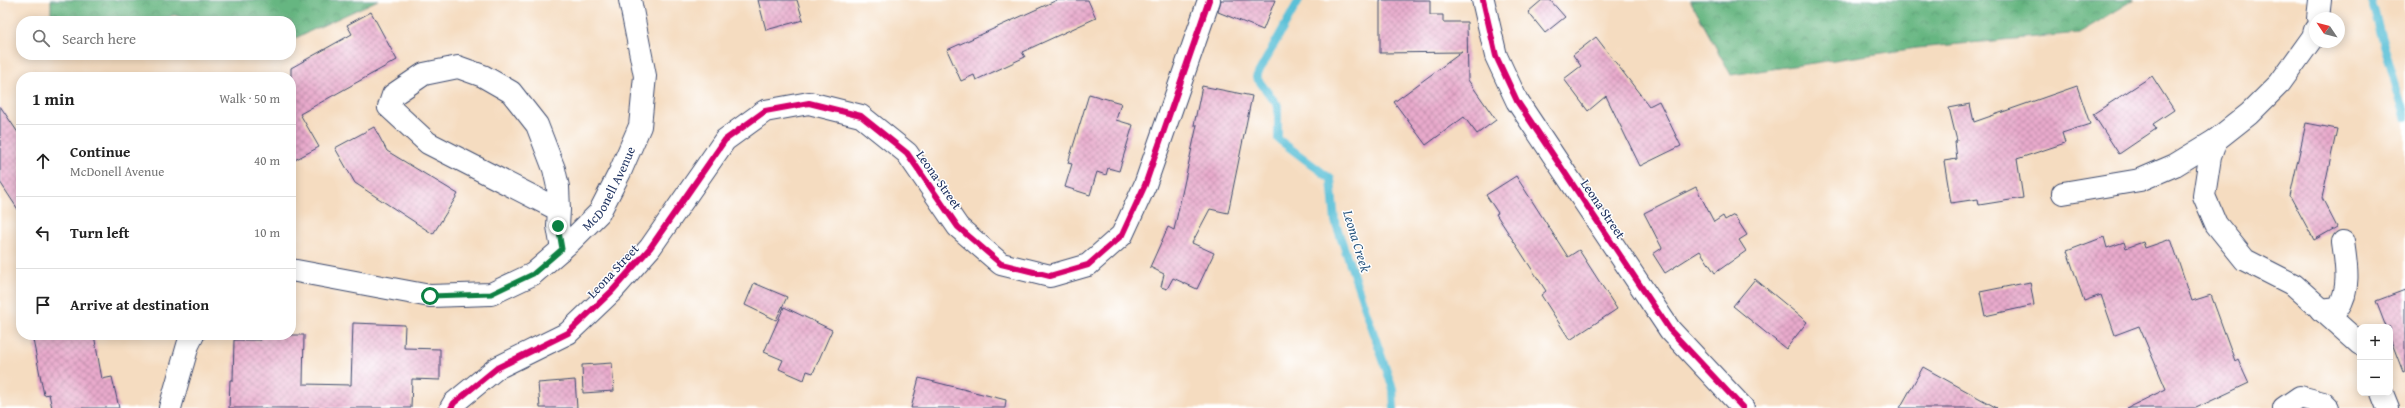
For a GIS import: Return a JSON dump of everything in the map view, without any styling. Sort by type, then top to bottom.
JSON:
[{"type":"street","name":"McDonell Avenue","points":[[296,271],[430,296],[491,294],[533,274],[562,249],[599,212],[620,172],[640,126],[645,76],[630,0]]},
{"type":"street","name":"Leona Street","points":[[452,408],[454,403],[497,368],[568,332],[607,296],[650,248],[725,140],[765,111],[809,103],[861,116],[907,153],[958,227],[1001,264],[1050,276],[1088,265],[1122,235],[1129,221],[1145,185],[1209,0]]},
{"type":"street","name":"Leona Street","points":[[1483,0],[1496,56],[1517,101],[1670,330],[1743,408]]},
{"type":"street","points":[[2319,12],[2320,0]]},
{"type":"street","points":[[2063,193],[2140,180],[2175,166],[2216,140],[2249,114],[2280,83],[2309,43]]},
{"type":"street","points":[[559,210],[428,143],[389,107],[393,95],[424,74],[458,67],[483,76],[511,92],[537,125],[554,169],[558,187],[559,210],[558,226],[562,249]]},
{"type":"street","points":[[2216,140],[2210,156],[2204,196],[2216,224],[2245,260],[2294,285],[2357,341]]},
{"type":"street","points":[[2321,310],[2338,308],[2344,299],[2346,269],[2343,242]]},
{"type":"street","points":[[170,408],[190,340]]},
{"type":"street","points":[[2383,396],[2388,408]]},
{"type":"street","points":[[2284,408],[2300,397],[2323,403],[2328,408]]},
{"type":"green space","points":[[51,0],[378,0],[296,38],[296,16],[51,16]]},
{"type":"green space","points":[[1690,0],[2134,0],[2079,33],[1917,48],[1731,75]]},
{"type":"building","points":[[758,0],[797,0],[803,20],[766,30]]},
{"type":"building","points":[[1057,0],[1088,0],[1096,18],[1022,52],[1025,57],[976,80],[974,75],[961,81],[947,50]]},
{"type":"building","points":[[1221,0],[1275,0],[1263,30],[1218,12]]},
{"type":"building","points":[[1380,0],[1430,0],[1430,15],[1443,15],[1443,22],[1467,22],[1468,80],[1496,120],[1477,134],[1464,117],[1426,145],[1394,102],[1462,52],[1380,53]]},
{"type":"building","points":[[1542,0],[1550,0],[1565,17],[1545,33],[1528,12]]},
{"type":"building","points":[[371,12],[397,60],[300,114],[319,147],[296,159],[296,72],[291,72],[291,68],[352,34],[347,25]]},
{"type":"building","points":[[1596,37],[1649,106],[1659,101],[1681,146],[1640,166],[1606,96],[1588,111],[1564,79],[1581,66],[1573,55]]},
{"type":"building","points":[[2152,76],[2174,110],[2153,124],[2156,129],[2119,154],[2093,114]]},
{"type":"building","points":[[1202,86],[1252,96],[1228,213],[1210,209],[1192,243],[1214,253],[1197,289],[1173,278],[1167,289],[1161,287],[1164,274],[1150,267],[1168,227],[1174,230],[1197,125],[1194,125]]},
{"type":"building","points":[[2077,86],[2090,124],[2062,133],[2065,143],[2017,159],[2023,198],[1979,205],[1978,199],[1951,203],[1944,161],[1957,159],[1955,142],[1957,141],[1949,108],[1970,104],[1974,122]]},
{"type":"building","points":[[1089,94],[1121,103],[1116,120],[1133,125],[1119,171],[1108,168],[1106,175],[1097,172],[1090,195],[1065,187],[1072,164],[1068,163]]},
{"type":"building","points":[[0,106],[16,130],[16,206],[0,182]]},
{"type":"building","points":[[2306,123],[2337,129],[2322,198],[2337,227],[2314,240],[2290,196]]},
{"type":"building","points":[[374,127],[387,151],[458,194],[433,234],[355,183],[335,148]]},
{"type":"building","points":[[1516,176],[1568,257],[1579,250],[1617,309],[1570,340],[1541,295],[1546,291],[1496,214],[1498,213],[1486,195]]},
{"type":"building","points":[[1696,187],[1714,222],[1723,216],[1725,220],[1734,215],[1747,235],[1739,240],[1746,251],[1715,273],[1700,251],[1665,273],[1653,254],[1662,248],[1644,213]]},
{"type":"building","points":[[2104,237],[2107,248],[2124,242],[2126,248],[2143,242],[2145,248],[2171,239],[2192,301],[2211,295],[2235,361],[2238,359],[2249,383],[2196,408],[2127,408],[2166,389],[2139,326],[2115,335],[2101,295],[2084,301],[2067,251]]},
{"type":"building","points":[[1755,279],[1807,322],[1786,349],[1733,306]]},
{"type":"building","points":[[2030,282],[2034,305],[1985,316],[1980,292]]},
{"type":"building","points":[[754,283],[787,297],[776,320],[745,305]]},
{"type":"building","points":[[2405,290],[2405,371],[2403,372],[2393,346],[2393,324],[2385,324],[2376,301]]},
{"type":"building","points":[[784,307],[832,330],[813,373],[807,371],[804,380],[779,369],[783,360],[764,352]]},
{"type":"building","points":[[353,323],[405,325],[404,348],[440,349],[440,380],[412,379],[411,408],[229,408],[230,380],[233,380],[234,340],[296,340],[296,335],[304,335],[303,384],[351,385]]},
{"type":"building","points":[[33,340],[95,340],[102,379],[112,377],[119,408],[52,408],[49,394],[44,395]]},
{"type":"building","points":[[612,363],[614,391],[583,393],[582,365]]},
{"type":"building","points":[[1923,367],[1997,408],[1900,408]]},
{"type":"building","points":[[919,378],[1006,400],[1005,408],[911,408]]},
{"type":"building","points":[[575,380],[577,408],[540,408],[538,383]]},
{"type":"waterway","name":"Leona Creek","points":[[1299,0],[1256,77],[1278,106],[1278,139],[1331,179],[1335,221],[1393,389],[1394,408]]},
{"type":"waterway","points":[[2371,0],[2405,117]]},
{"type":"cycle path","points":[[451,408],[454,403],[497,368],[568,333],[612,291],[650,248],[725,140],[765,111],[809,103],[861,116],[907,153],[958,227],[1001,264],[1050,276],[1088,265],[1122,235],[1145,185],[1209,0]]},
{"type":"cycle path","points":[[1483,0],[1496,56],[1517,101],[1670,330],[1743,408]]},
{"type":"route","points":[[430,296],[491,294],[533,274],[562,249],[558,226]]}]
